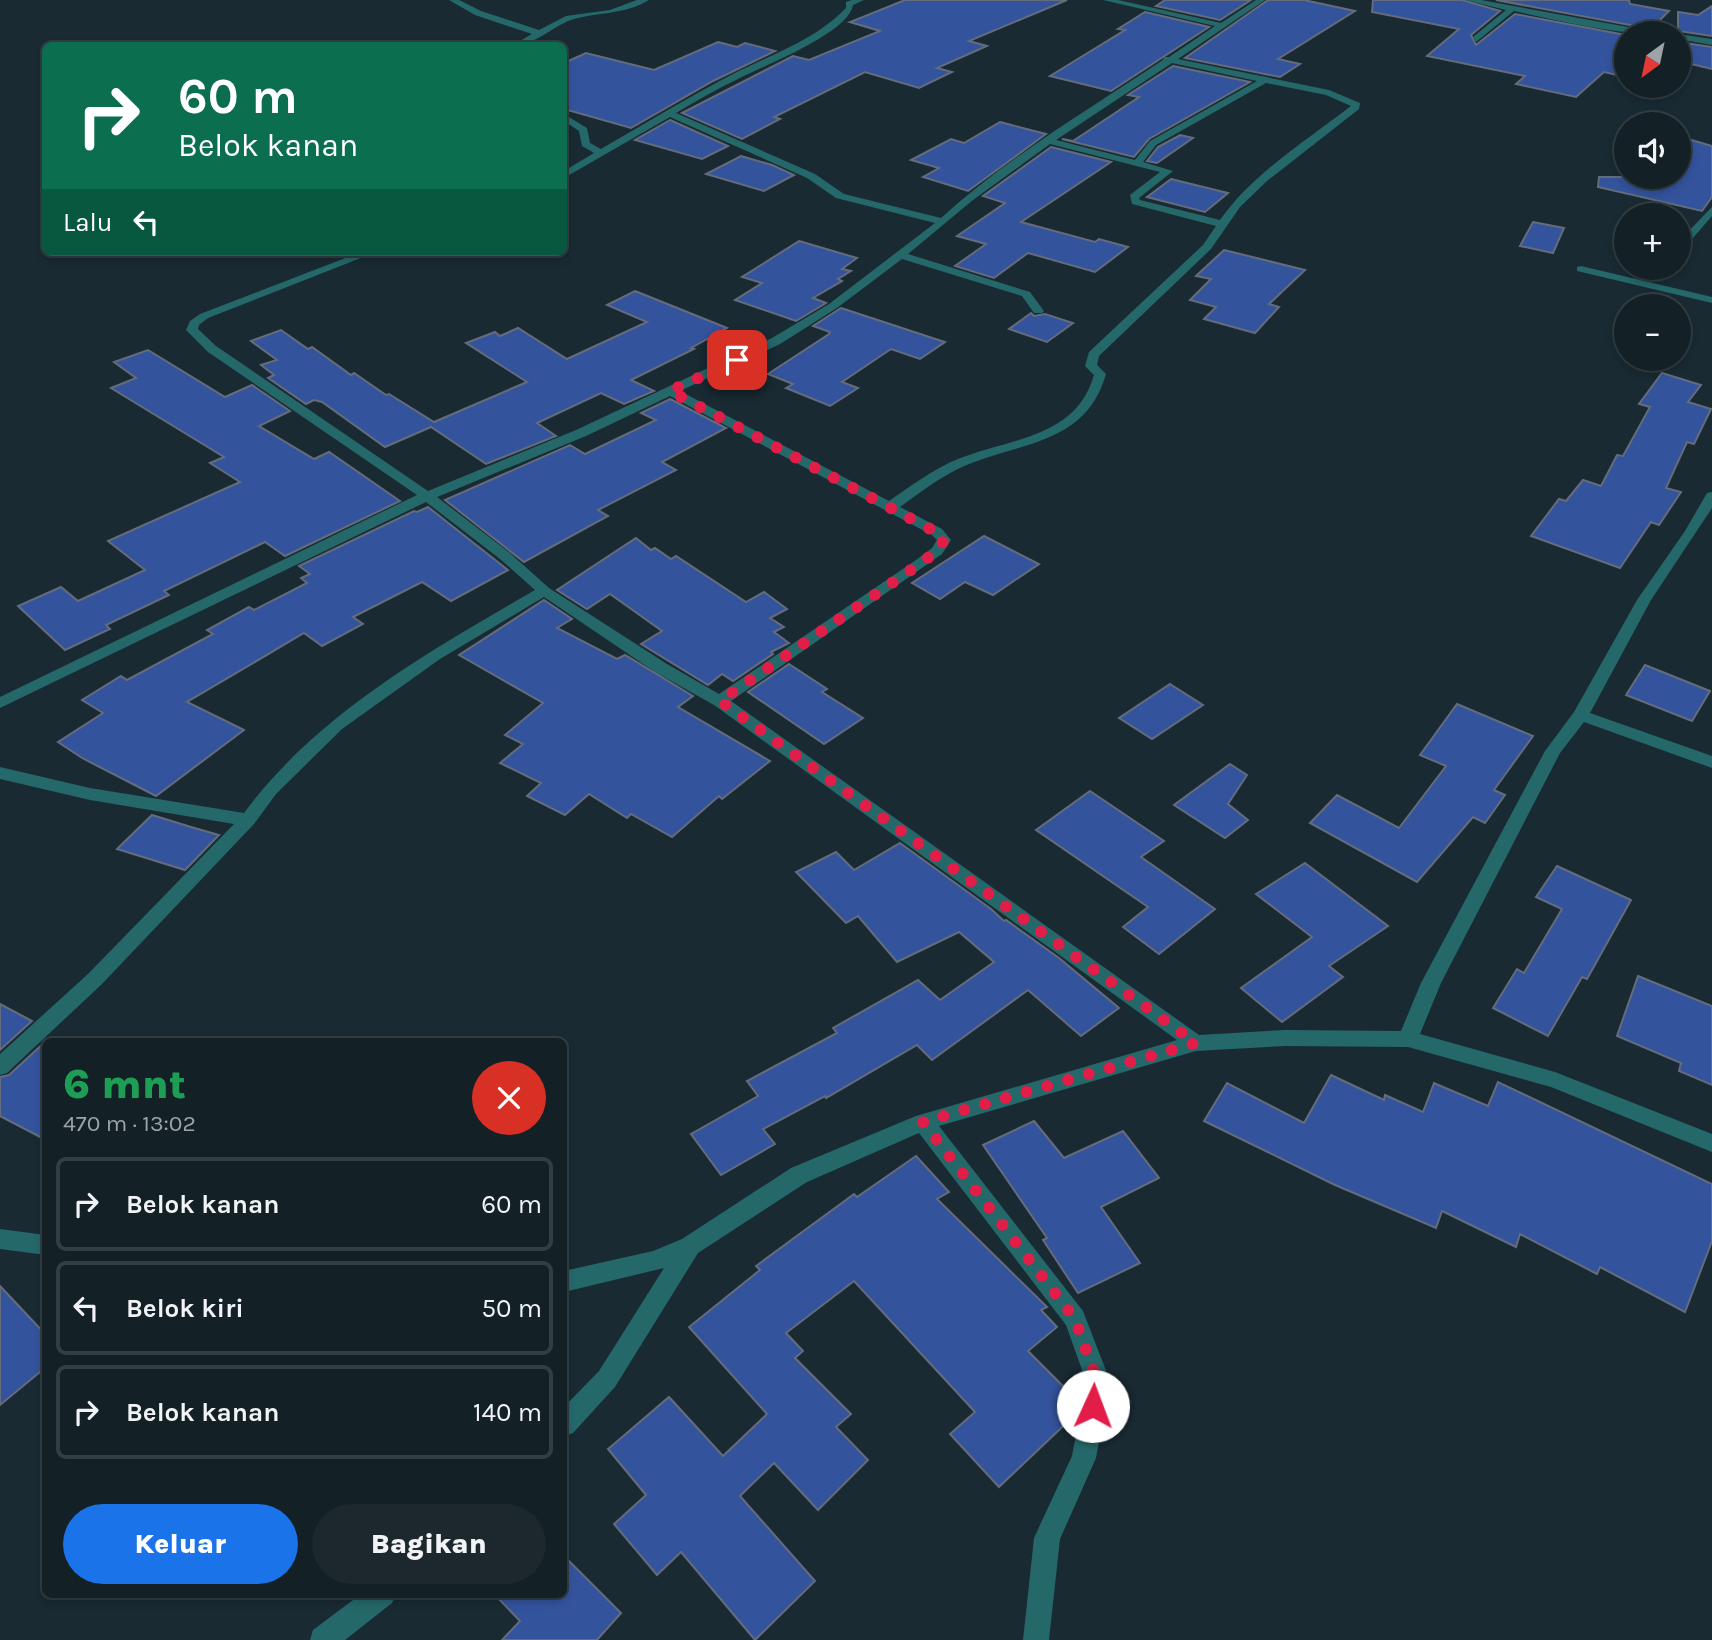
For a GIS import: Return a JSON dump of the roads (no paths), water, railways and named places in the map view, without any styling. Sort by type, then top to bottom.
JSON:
[{"type":"street","points":[[453,0],[478,13],[538,33]]},
{"type":"street","points":[[522,42],[569,18],[603,13],[645,0]]},
{"type":"street","points":[[837,2],[849,4],[860,0]]},
{"type":"street","points":[[1107,0],[1220,25]]},
{"type":"street","points":[[0,703],[427,496],[581,433],[776,341],[833,306],[943,222],[969,198],[1049,141],[1167,59],[1261,0]]},
{"type":"street","points":[[1469,0],[1614,26]]},
{"type":"street","points":[[567,173],[736,75],[817,36],[836,23],[850,8],[849,4]]},
{"type":"street","points":[[1476,39],[1512,9]]},
{"type":"street","points":[[1691,38],[1712,42]]},
{"type":"street","points":[[889,508],[933,476],[966,460],[1045,436],[1084,408],[1099,384],[1100,374],[1091,366],[1093,355],[1208,247],[1236,205],[1356,107],[1355,103],[1346,98],[1167,59]]},
{"type":"street","points":[[1137,163],[1153,143],[1263,81]]},
{"type":"street","points":[[669,113],[811,176],[840,196],[943,222]]},
{"type":"street","points":[[567,119],[584,130],[585,144],[601,153]]},
{"type":"street","points":[[1049,141],[1168,171],[1134,197],[1136,202],[1222,224]]},
{"type":"street","points":[[1691,234],[1712,210]]},
{"type":"street","points":[[901,255],[1026,294],[1038,311]]},
{"type":"street","points":[[361,256],[204,316],[194,323],[192,330],[235,365],[427,496],[505,556],[544,591],[661,668],[720,701],[1196,1043]]},
{"type":"street","points":[[1581,269],[1712,300]]},
{"type":"street","points":[[670,391],[943,537],[943,543],[921,563],[720,701]]},
{"type":"street","points":[[1408,1039],[1431,983],[1553,751],[1581,715],[1644,600],[1692,531],[1712,496]]},
{"type":"street","points":[[0,1067],[95,979],[248,820],[271,790],[336,725],[434,656],[544,591]]},
{"type":"street","points":[[1581,715],[1712,762]]},
{"type":"street","points":[[0,773],[90,794],[248,820]]},
{"type":"street","points":[[567,1280],[655,1261],[691,1246],[799,1175],[923,1122],[1196,1043],[1285,1038],[1408,1039],[1555,1080],[1712,1143]]},
{"type":"street","points":[[923,1122],[1075,1319],[1097,1381],[1084,1458],[1047,1538],[1036,1640]]},
{"type":"street","points":[[0,1239],[42,1244]]},
{"type":"street","points":[[567,1421],[607,1379],[691,1246]]},
{"type":"street","points":[[323,1640],[378,1598]]}]
